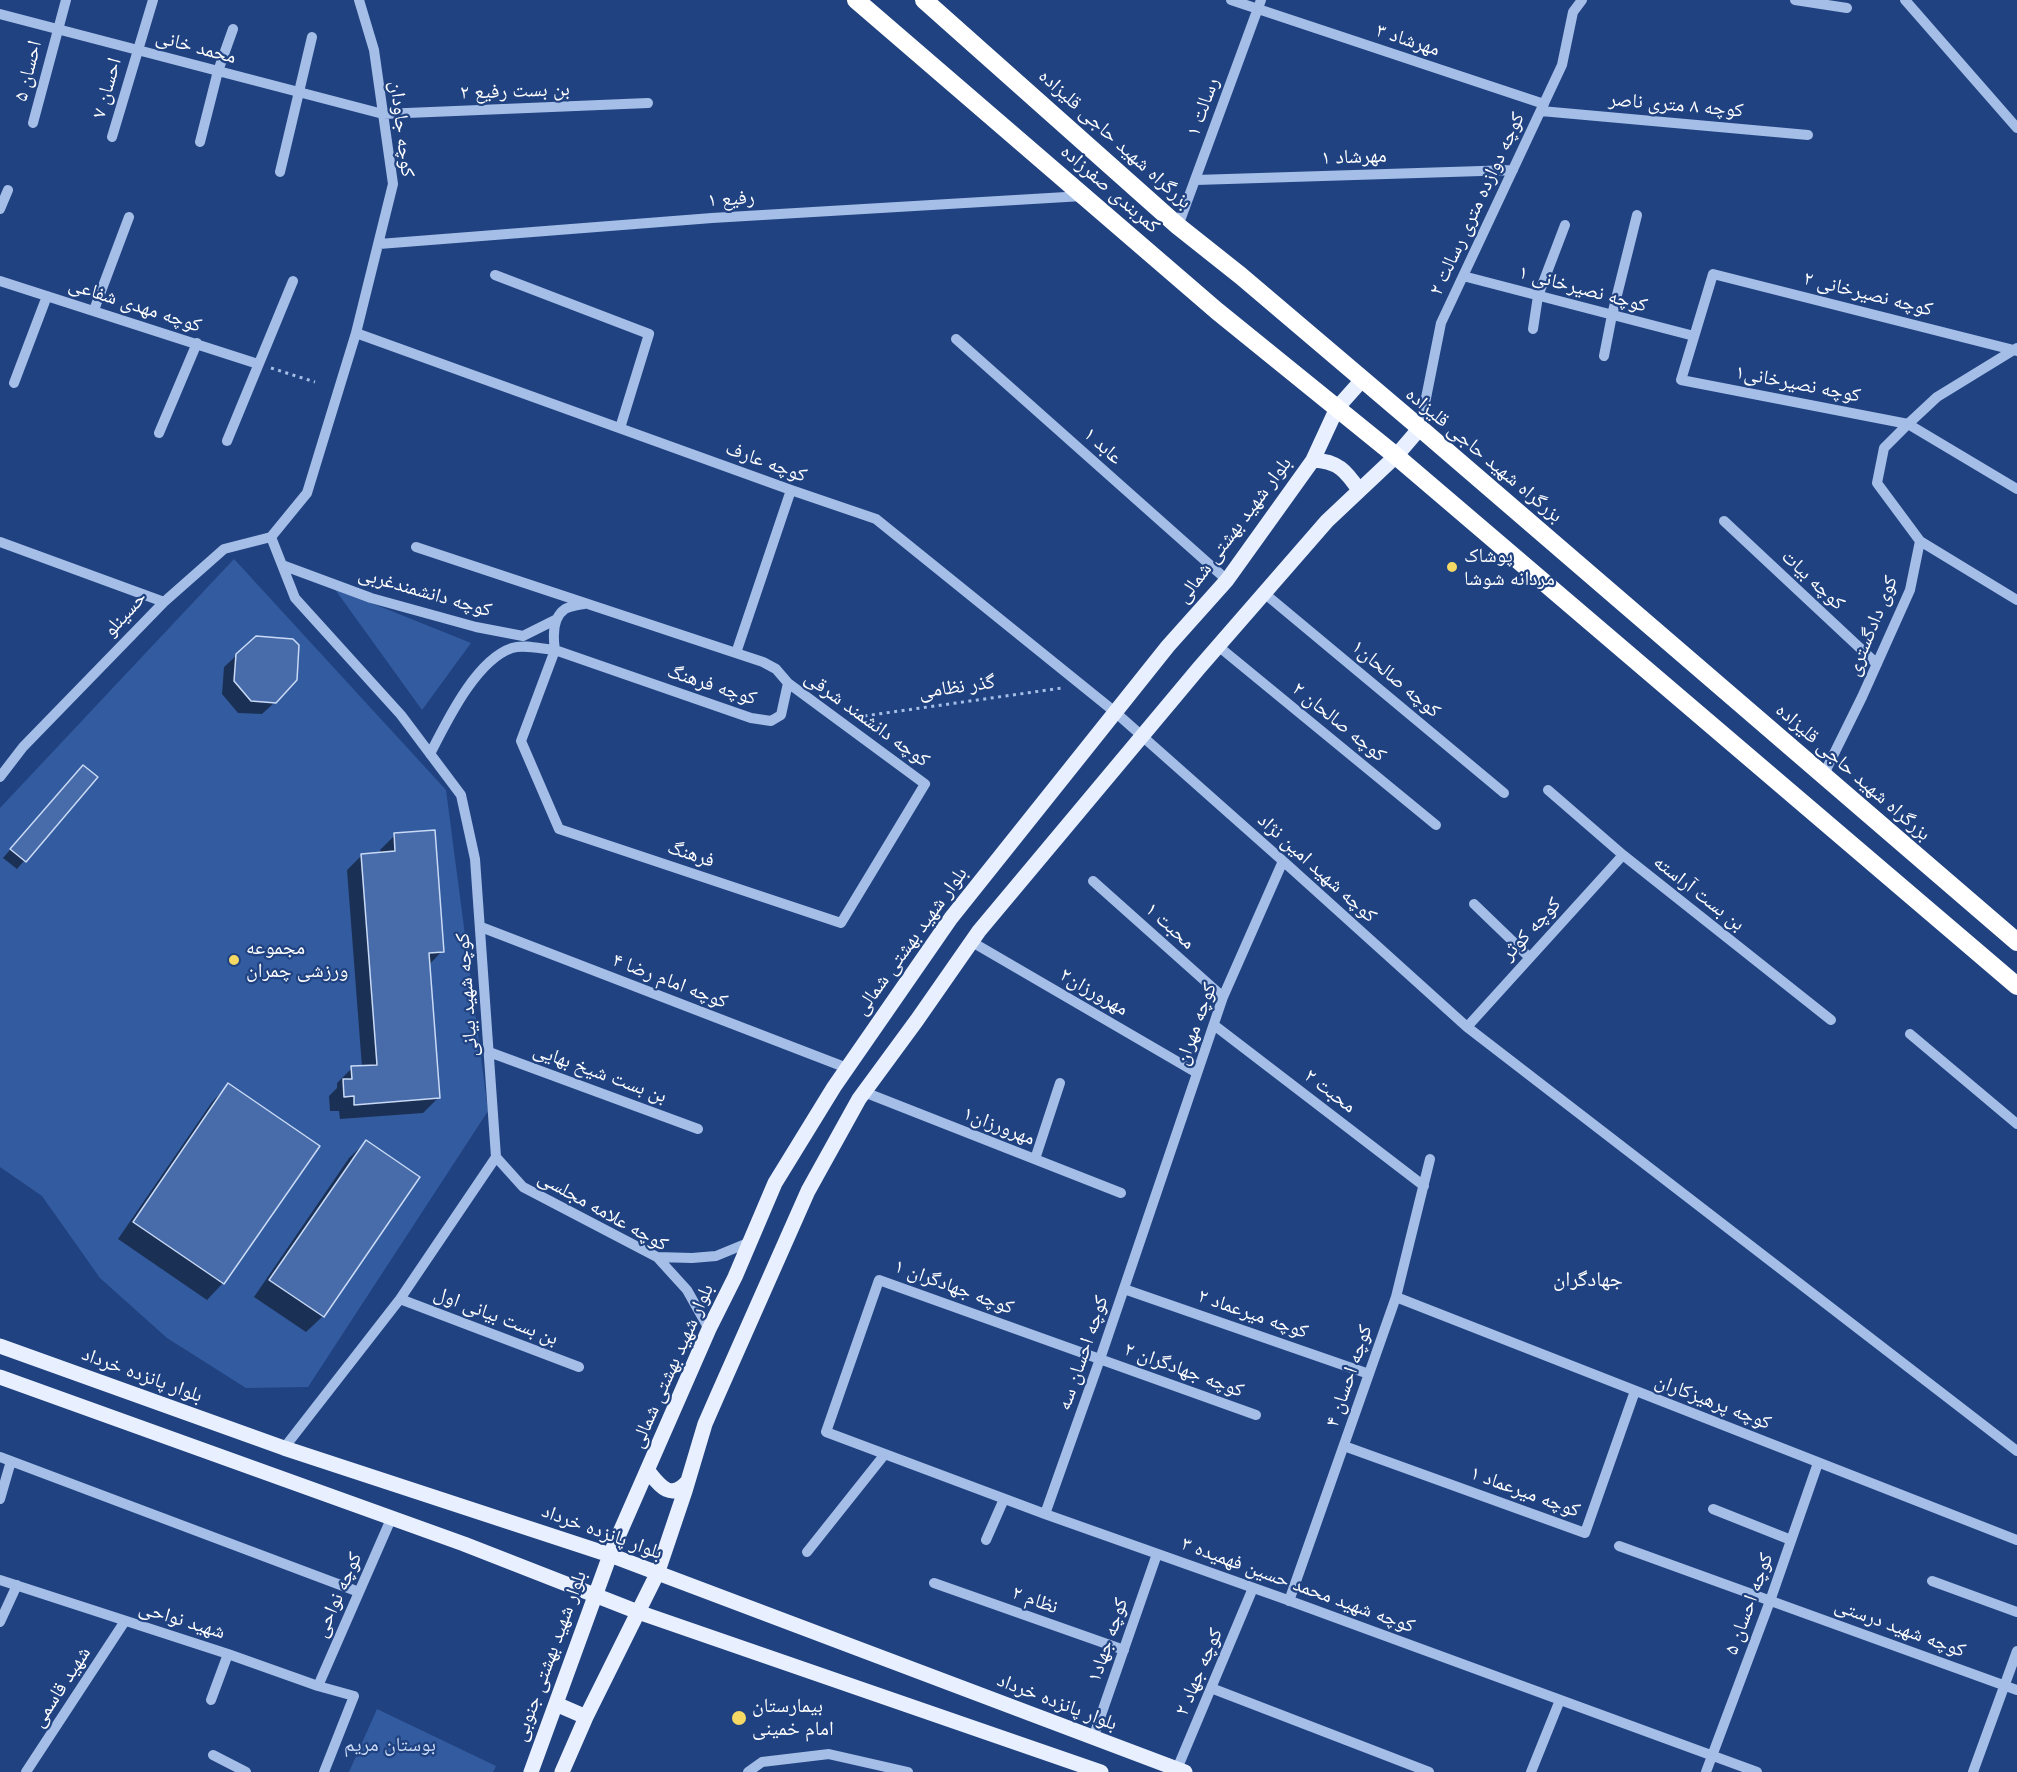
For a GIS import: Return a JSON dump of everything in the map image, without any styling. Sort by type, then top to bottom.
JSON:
[{"type":"highway","name":"کمربندی صفرزاده","points":[[856,0],[1217,311],[1396,456]]},
{"type":"highway","name":"بزرگراه شهید حاجی قلیزاده","points":[[924,0],[1178,226],[1241,276],[1420,428],[2017,942]]},
{"type":"highway","points":[[1396,456],[2017,986]]},
{"type":"main road","name":"بلوار شهید بهشتی شمالی","points":[[610,1555],[775,1183],[847,1068],[951,918],[1168,646],[1227,580],[1313,460],[1337,408],[1362,380]]},
{"type":"main road","points":[[562,1772],[586,1717],[657,1574],[705,1424],[808,1191],[864,1092],[972,942],[1218,646],[1328,521],[1396,456],[1420,428]]},
{"type":"main road","points":[[1313,460],[1329,461],[1347,472],[1359,490]]},
{"type":"main road","name":"بلوار پانزده خرداد","points":[[0,1346],[284,1448],[610,1555],[1181,1771]]},
{"type":"main road","points":[[0,1377],[464,1544],[638,1612],[1101,1772]]},
{"type":"main road","points":[[648,1471],[657,1484],[668,1490],[680,1488],[688,1481]]},
{"type":"main road","name":"بلوار شهید بهشتی جنوبی","points":[[531,1772],[610,1555]]},
{"type":"main road","points":[[556,1704],[586,1717]]},
{"type":"street","name":"احسان ۵","points":[[33,123],[66,0]]},
{"type":"street","name":"احسان ۷","points":[[112,137],[153,0]]},
{"type":"street","name":"کوچه جاودان","points":[[271,537],[307,493],[356,333],[380,244],[393,184],[374,50],[359,0]]},
{"type":"street","name":"مهرشاد ۳","points":[[1231,0],[1260,7],[1542,108]]},
{"type":"street","name":"کوچه دوازده متری رسالت ۲","points":[[1420,428],[1442,323],[1562,65],[1573,12],[1582,0]]},
{"type":"street","points":[[1795,0],[1847,8]]},
{"type":"street","points":[[1905,0],[2017,128]]},
{"type":"street","name":"رسالت ۱","points":[[1178,226],[1260,7]]},
{"type":"street","name":"محمد خانی","points":[[0,14],[383,114]]},
{"type":"street","points":[[200,142],[218,71],[233,29]]},
{"type":"street","points":[[280,172],[312,37]]},
{"type":"street","name":"بن بست رفیع ۲","points":[[383,114],[648,104]]},
{"type":"street","name":"کوچه ۸ متری ناصر","points":[[1542,108],[1808,135]]},
{"type":"street","name":"مهرشاد ۱","points":[[1196,180],[1513,170]]},
{"type":"street","points":[[0,208],[8,190]]},
{"type":"street","name":"رفیع ۱","points":[[380,244],[712,218],[1084,196]]},
{"type":"street","points":[[1604,356],[1637,215]]},
{"type":"street","points":[[94,310],[129,217]]},
{"type":"street","points":[[1533,329],[1538,296],[1565,225]]},
{"type":"street","name":"کوچه نصیرخانی ۲","points":[[1694,336],[1713,274],[2016,350]]},
{"type":"street","points":[[495,275],[649,334],[620,428]]},
{"type":"street","name":"کوچه نصیرخانی ۱","points":[[1463,276],[1694,336]]},
{"type":"street","name":"کوچه مهدی شفاعی","points":[[0,281],[258,364]]},
{"type":"street","points":[[227,441],[293,281]]},
{"type":"street","points":[[14,383],[47,296]]},
{"type":"street","name":"کوچه عارف","points":[[356,333],[876,519],[1115,712]]},
{"type":"street","name":"کوچه نصیرخانی۱","points":[[1694,336],[1681,380],[1908,424],[2017,489]]},
{"type":"street","name":"عابد ۱","points":[[956,339],[1227,580]]},
{"type":"street","points":[[159,433],[197,343]]},
{"type":"street","points":[[2016,350],[1937,397],[1908,424],[1884,448],[1877,483],[1920,541],[2017,600]]},
{"type":"street","points":[[736,653],[791,490]]},
{"type":"street","name":"کوچه بیات","points":[[1724,521],[1877,664]]},
{"type":"street","points":[[164,602],[224,549],[271,537]]},
{"type":"street","name":"کوچه شهید بیانی","points":[[271,537],[295,597],[401,715],[461,795],[475,859],[496,1157]]},
{"type":"street","name":"کوی دادگستری","points":[[1823,776],[1910,590],[1920,541]]},
{"type":"street","name":"حسینلو","points":[[0,542],[164,602],[23,747],[0,777]]},
{"type":"street","name":"کوچه فرهنگ","points":[[416,547],[763,662],[776,669],[788,683],[782,715],[771,721],[751,718],[555,650]]},
{"type":"street","name":"کوچه دانشمندغربی","points":[[282,565],[371,598],[476,627],[523,636],[557,619]]},
{"type":"street","name":"کوچه صالحان۱","points":[[1264,593],[1504,793]]},
{"type":"street","points":[[430,754],[456,705],[493,657],[515,647],[555,650],[552,636],[557,619],[565,609],[584,604]]},
{"type":"street","name":"کوچه صالحان ۲","points":[[1218,646],[1436,825]]},
{"type":"street","name":"فرهنگ","points":[[555,650],[521,741],[559,829],[841,923],[925,784]]},
{"type":"street","name":"کوچه دانشمند شرقی","points":[[788,683],[925,784]]},
{"type":"street","name":"کوچه شهید امین نژاد","points":[[1115,712],[1467,1027],[2017,1451]]},
{"type":"street","name":"بن بست آراسته","points":[[1548,790],[1623,855],[1831,1020]]},
{"type":"street","name":"کوچه کوثر","points":[[1467,1027],[1623,855]]},
{"type":"street","name":"کوچه مهران","points":[[1154,1203],[1223,997],[1283,861]]},
{"type":"street","name":"محبت ۱","points":[[1093,881],[1223,997]]},
{"type":"street","points":[[1474,904],[1529,957]]},
{"type":"street","name":"کوچه امام رضا ۴","points":[[481,927],[847,1068]]},
{"type":"street","name":"مهرورزان۲","points":[[972,942],[1197,1073]]},
{"type":"street","name":"محبت ۲","points":[[1214,1025],[1424,1186]]},
{"type":"street","points":[[1910,1034],[2017,1124]]},
{"type":"street","name":"بن بست شیخ بهایی","points":[[489,1052],[698,1129]]},
{"type":"street","points":[[1035,1159],[1060,1083]]},
{"type":"street","name":"مهرورزان۱","points":[[864,1092],[1121,1193]]},
{"type":"street","points":[[284,1448],[400,1299],[496,1157]]},
{"type":"street","name":"کوچه علامه مجلسی","points":[[496,1157],[523,1187],[657,1257],[687,1290],[709,1329]]},
{"type":"street","name":"کوچه احسان ۴","points":[[1289,1601],[1396,1297],[1430,1159]]},
{"type":"street","name":"کوچه احسان سه","points":[[1045,1514],[1154,1203]]},
{"type":"street","points":[[657,1257],[716,1256],[750,1242]]},
{"type":"street","name":"کوچه جهادگران ۱","points":[[826,1432],[879,1280],[1100,1359]]},
{"type":"street","name":"کوچه میرعماد ۲","points":[[1124,1289],[1369,1374]]},
{"type":"street","name":"کوچه پرهیزکاران","points":[[1396,1297],[2017,1540]]},
{"type":"street","name":"بن بست بیانی اول","points":[[400,1299],[579,1367]]},
{"type":"street","name":"کوچه جهادگران ۲","points":[[1100,1359],[1256,1415]]},
{"type":"street","name":"کوچه میرعماد ۱","points":[[1344,1446],[1585,1533],[1635,1391]]},
{"type":"street","name":"کوچه شهید محمد حسین فهمیده ۳","points":[[826,1432],[1045,1514],[1757,1772]]},
{"type":"street","points":[[807,1552],[885,1454]]},
{"type":"street","points":[[0,1499],[5,1459],[359,1592]]},
{"type":"street","name":"کوچه احسان ۵","points":[[1706,1772],[1818,1462]]},
{"type":"street","points":[[986,1540],[1004,1499]]},
{"type":"street","points":[[1713,1509],[1791,1540]]},
{"type":"street","name":"کوچه نواحی","points":[[318,1686],[391,1519]]},
{"type":"street","name":"کوچه شهید درستی","points":[[1619,1546],[2017,1690]]},
{"type":"street","name":"کوچه جهاد۱","points":[[1093,1738],[1157,1554]]},
{"type":"street","name":"شهید نواحی","points":[[0,1580],[354,1696],[324,1772]]},
{"type":"street","points":[[1932,1581],[2017,1612]]},
{"type":"street","name":"نظام ۲","points":[[934,1583],[1124,1650]]},
{"type":"street","points":[[0,1622],[17,1585]]},
{"type":"street","name":"کوچه جهاد ۲","points":[[1181,1771],[1211,1688],[1253,1588]]},
{"type":"street","name":"شهید قاسمی","points":[[26,1772],[125,1621]]},
{"type":"street","points":[[1973,1772],[2017,1651]]},
{"type":"street","points":[[211,1700],[228,1654]]},
{"type":"street","points":[[1211,1688],[1429,1772]]},
{"type":"street","points":[[1531,1772],[1560,1700]]},
{"type":"street","points":[[748,1772],[762,1762],[829,1754],[908,1772]]},
{"type":"street","points":[[213,1755],[246,1772]]},
{"type":"path","points":[[258,364],[315,382]]},
{"type":"path","name":"گذر نظامی","points":[[838,719],[1082,685]]},
{"type":"green space","name":"مجموعه ورزشی چمران","points":[[234,559],[446,790],[488,1111],[308,1387],[246,1388],[167,1338],[100,1278],[42,1196],[0,1167],[0,808]]},
{"type":"green space","points":[[334,588],[471,643],[422,710]]},
{"type":"green space","name":"بوستان مریم","points":[[377,1709],[496,1766],[493,1772],[349,1772]]},
{"type":"building","points":[[256,636],[293,639],[299,645],[297,680],[276,703],[251,701],[234,681],[236,654]]},
{"type":"building","points":[[83,765],[98,777],[26,862],[10,849]]},
{"type":"building","points":[[435,830],[444,952],[429,953],[440,1098],[354,1105],[354,1096],[344,1097],[343,1079],[352,1079],[351,1066],[377,1065],[361,854],[395,851],[394,833]]},
{"type":"building","points":[[228,1083],[320,1146],[224,1284],[133,1222]]},
{"type":"building","points":[[366,1140],[420,1177],[324,1317],[269,1280]]},
{"type":"place","name":"پوشاک مردانه شوشا","points":[[1452,567]]},
{"type":"place","name":"مجموعه ورزشی چمران","points":[[234,960]]},
{"type":"place","name":"بیمارستان امام خمینی","points":[[739,1718]]},
{"type":"district","name":"جهادگران","points":[[1588,1280]]}]
